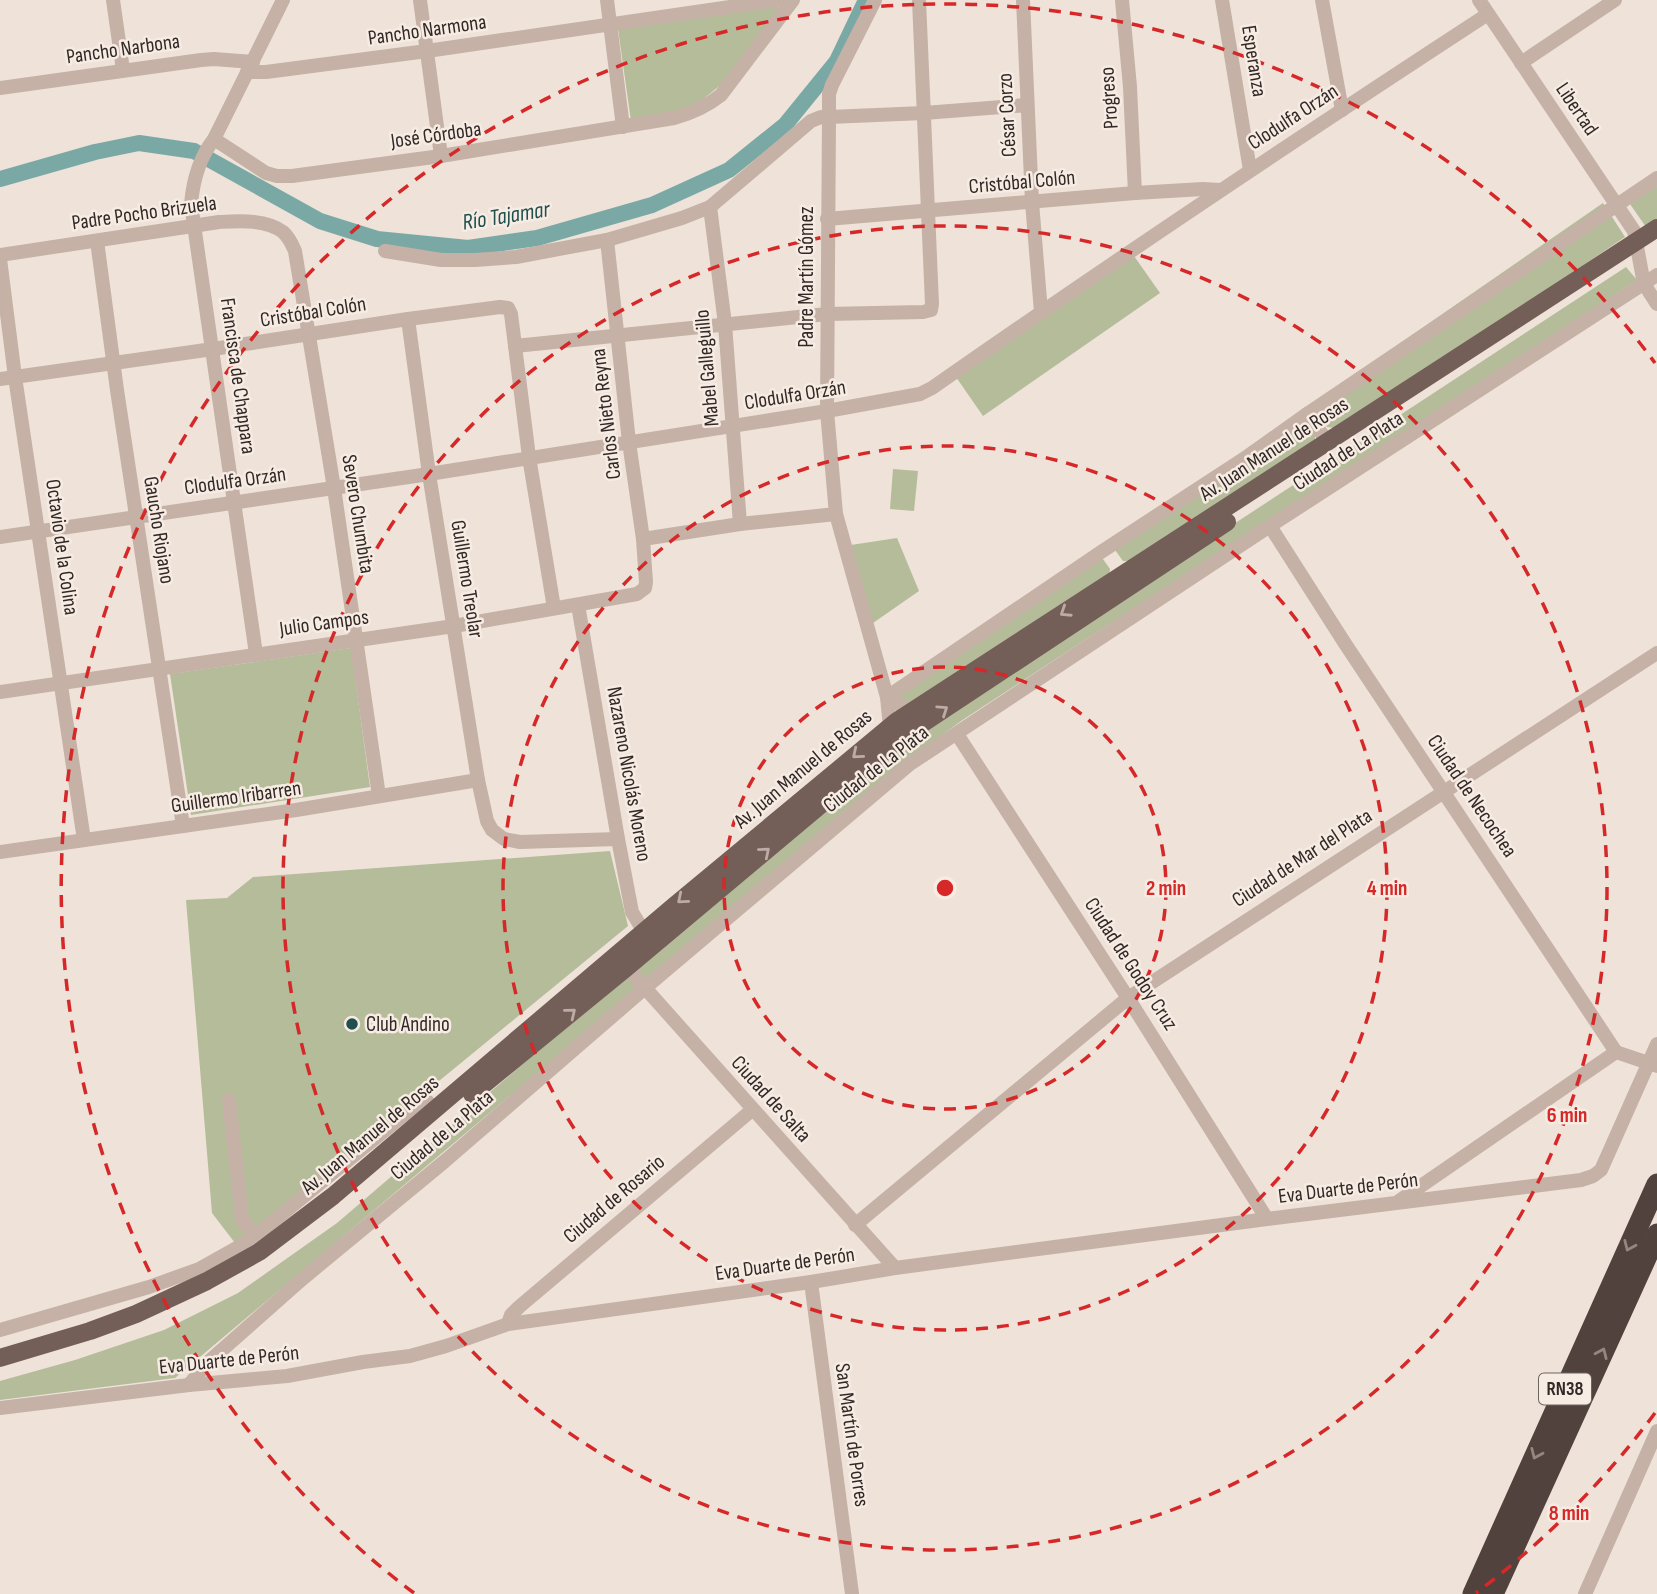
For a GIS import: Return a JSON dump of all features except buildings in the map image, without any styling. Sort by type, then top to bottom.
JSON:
[{"type":"highway","name":"RN38","points":[[1473,1594],[1657,1184]]},
{"type":"highway","name":"RN38","points":[[1493,1594],[1657,1234]]},
{"type":"main road","name":"Av. Juan Manuel de Rosas","points":[[649,938],[900,739],[1638,247],[1657,228]]},
{"type":"main road","name":"Av. Juan Manuel de Rosas","points":[[0,1367],[69,1350],[153,1318],[245,1272],[277,1252],[350,1196],[910,711],[1328,442],[1638,247],[1657,242]]},
{"type":"main road","name":"Av. Juan Manuel de Rosas","points":[[0,1359],[136,1314],[239,1265],[261,1241],[333,1196],[622,962]]},
{"type":"street","points":[[113,0],[123,70]]},
{"type":"street","name":"Francisca de Chappara","points":[[256,654],[191,204],[193,186],[211,143],[283,0]]},
{"type":"street","points":[[420,0],[441,156]]},
{"type":"street","points":[[607,0],[623,127]]},
{"type":"street","points":[[829,117],[829,94],[832,85],[875,0]]},
{"type":"street","points":[[554,608],[529,457],[515,346],[827,314],[923,313],[931,310],[919,0]]},
{"type":"street","name":"César Corzo","points":[[1023,0],[1032,202],[1041,312]]},
{"type":"street","name":"Progreso","points":[[1122,0],[1130,87],[1135,194]]},
{"type":"street","name":"Esperanza","points":[[1223,0],[1250,170]]},
{"type":"street","points":[[1322,0],[1342,110]]},
{"type":"street","name":"Libertad","points":[[1479,0],[1634,231],[1638,247]]},
{"type":"street","points":[[1521,63],[1615,0]]},
{"type":"street","name":"Pancho Narmona","points":[[250,67],[266,72],[786,1]]},
{"type":"street","name":"José Córdoba","points":[[211,143],[266,173],[292,176],[441,156],[674,118],[697,111],[721,95],[786,1]]},
{"type":"street","name":"Clodulfa Orzán","points":[[0,537],[429,474],[920,394],[1220,190],[1488,14]]},
{"type":"street","name":"Pancho Narbona","points":[[0,88],[214,59],[250,67]]},
{"type":"street","points":[[385,251],[441,260],[475,260],[516,257],[607,240],[710,207],[811,121],[821,117],[1027,105]]},
{"type":"street","name":"Padre Martín Gómez","points":[[829,117],[827,411],[836,514],[887,697],[890,727]]},
{"type":"street","points":[[910,711],[887,697],[1657,178]]},
{"type":"street","name":"Cristóbal Colón","points":[[827,219],[1135,194],[1220,190]]},
{"type":"street","name":"Mabel Galleguillo","points":[[710,207],[725,324],[740,524]]},
{"type":"street","name":"Padre Pocho Brizuela","points":[[0,257],[194,225],[238,221],[282,231],[290,239]]},
{"type":"street","name":"Severo Chumbita","points":[[290,239],[295,251],[334,488],[379,796]]},
{"type":"street","name":"Carlos Nieto Reyna","points":[[607,240],[646,582]]},
{"type":"street","name":"Gaucho Riojano","points":[[97,241],[183,826]]},
{"type":"street","points":[[1638,247],[1644,284],[1657,304]]},
{"type":"street","name":"Octavio de la Colina","points":[[0,257],[15,377],[84,840]]},
{"type":"street","name":"Ciudad de La Plata","points":[[189,1385],[206,1364],[301,1280],[445,1161],[910,764],[1657,275]]},
{"type":"street","name":"Cristóbal Colón","points":[[0,379],[500,307],[508,308],[511,314],[515,346]]},
{"type":"street","name":"Guillermo Treolar","points":[[408,319],[429,474],[478,780],[487,821],[492,830],[504,839],[520,842],[618,839]]},
{"type":"street","points":[[1307,414],[1328,442]]},
{"type":"street","points":[[643,539],[740,524],[836,514]]},
{"type":"street","name":"Ciudad de Necochea","points":[[1270,526],[1616,1052]]},
{"type":"street","name":"Julio Campos","points":[[0,692],[454,626],[578,605],[637,594],[645,588],[646,582]]},
{"type":"street","name":"Nazareno Nicolás Moreno","points":[[578,605],[632,912],[649,938]]},
{"type":"street","name":"Ciudad de Mar del Plata","points":[[855,1225],[1128,998],[1657,653]]},
{"type":"street","name":"Ciudad de Godoy Cruz","points":[[957,734],[1267,1219]]},
{"type":"street","name":"Guillermo Iribarren","points":[[0,852],[296,810],[478,780]]},
{"type":"street","name":"Ciudad de Salta","points":[[622,962],[895,1268]]},
{"type":"street","points":[[1395,1204],[1616,1052],[1652,1065],[1657,1044]]},
{"type":"street","name":"Eva Duarte de Perón","points":[[0,1409],[189,1385],[287,1376],[410,1356],[508,1324],[895,1268],[1581,1180],[1601,1170],[1652,1065]]},
{"type":"street","points":[[229,1100],[242,1218],[261,1241]]},
{"type":"street","name":"Ciudad de Rosario","points":[[508,1324],[511,1315],[519,1307],[752,1110]]},
{"type":"street","points":[[0,1330],[149,1287],[199,1269],[249,1241],[261,1241]]},
{"type":"street","name":"San Martín de Porres","points":[[811,1282],[852,1594]]},
{"type":"street","points":[[1585,1594],[1657,1431]]},
{"type":"green space","points":[[779,6],[774,19],[728,79],[702,100],[672,114],[631,121],[618,29]]},
{"type":"green space","points":[[1657,186],[1657,221],[1646,227],[1630,204]]},
{"type":"green space","points":[[1603,203],[1625,237],[1335,428],[1327,427],[1312,404]]},
{"type":"green space","points":[[1134,256],[1160,293],[983,416],[956,377]]},
{"type":"green space","points":[[1626,267],[1637,280],[961,721],[907,761],[647,981],[634,967],[914,736]]},
{"type":"green space","points":[[1300,412],[1315,434],[1315,441],[1135,561],[1123,561],[1110,543]]},
{"type":"green space","points":[[893,469],[918,471],[914,511],[890,509]]},
{"type":"green space","points":[[897,538],[919,591],[873,623],[851,545]]},
{"type":"green space","points":[[1098,552],[1110,569],[1109,576],[910,707],[901,703],[895,691]]},
{"type":"green space","points":[[351,648],[370,787],[191,815],[170,674]]},
{"type":"green space","name":"Club Andino","points":[[610,851],[628,926],[261,1227],[235,1243],[212,1213],[186,900],[227,898],[253,877]]},
{"type":"green space","points":[[627,975],[639,987],[175,1378],[0,1400],[0,1381],[75,1360],[164,1330],[238,1293],[337,1223]]},
{"type":"waterway","name":"Río Tajamar","points":[[0,179],[95,152],[139,143],[194,151],[320,221],[377,239],[468,248],[537,238],[652,205],[729,170],[785,125],[837,61],[866,0]]},
{"type":"place","name":"Club Andino","points":[[352,1024]]}]
